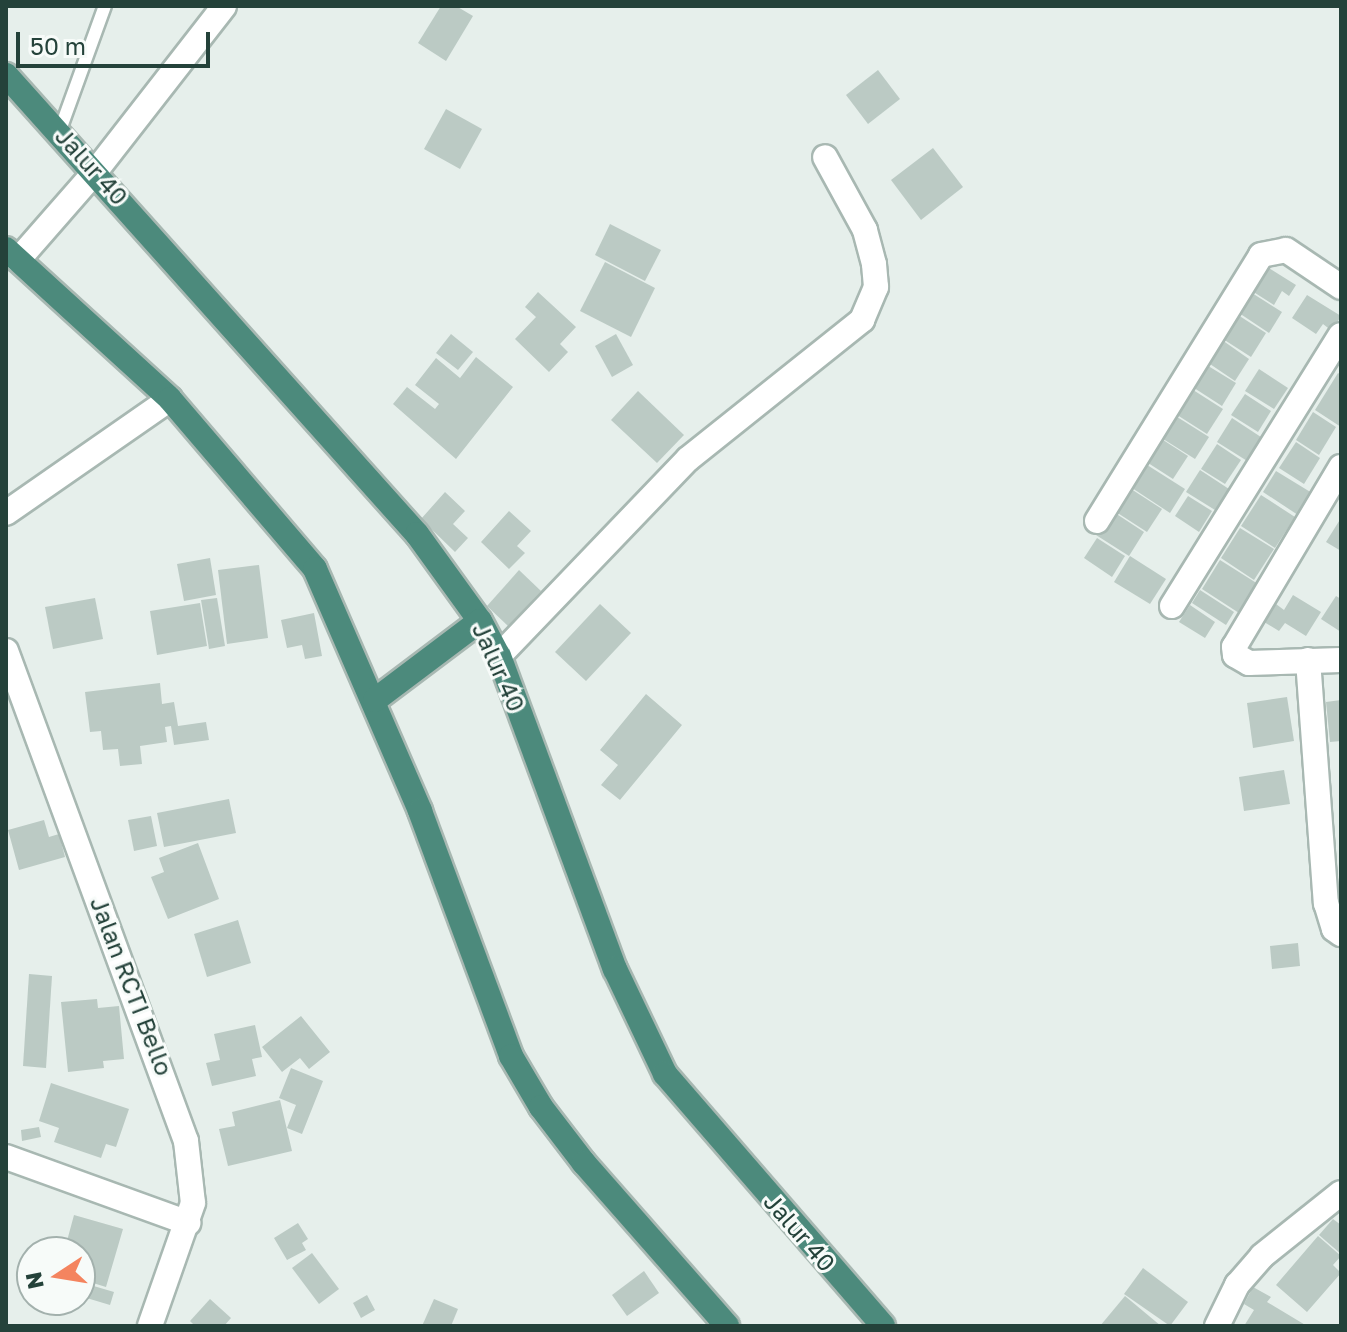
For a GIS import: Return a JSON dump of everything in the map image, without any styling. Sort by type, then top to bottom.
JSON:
[{"type":"highway","name":"Jalur 40","points":[[6,75],[60,130],[417,534],[480,621],[499,656],[615,969],[665,1074],[883,1326]]},
{"type":"highway","points":[[12,254],[170,399],[315,569],[375,700],[511,1056],[541,1107],[584,1163],[727,1326]]},
{"type":"highway","points":[[375,700],[480,621]]},
{"type":"street","points":[[12,254],[95,172],[224,6]]},
{"type":"street","points":[[499,656],[688,459],[862,320],[876,287],[874,264],[865,230],[825,157]]},
{"type":"street","points":[[1097,521],[1261,255],[1286,250],[1341,287]]},
{"type":"street","points":[[1172,606],[1341,335]]},
{"type":"street","points":[[6,513],[170,399]]},
{"type":"street","points":[[1341,467],[1234,647],[1235,655],[1249,663],[1341,660]]},
{"type":"street","name":"Jalan RCTI Bello","points":[[6,651],[175,1101],[192,1177],[188,1223],[158,1322]]},
{"type":"street","points":[[1308,660],[1326,903],[1334,929],[1341,934]]},
{"type":"street","points":[[6,1157],[188,1223]]},
{"type":"street","points":[[1217,1326],[1237,1285],[1262,1256],[1341,1193]]},
{"type":"lane","points":[[60,130],[105,6]]},
{"type":"building","points":[[441,6],[456,6],[473,16],[446,61],[418,43]]},
{"type":"building","points":[[878,70],[900,99],[868,124],[846,95]]},
{"type":"building","points":[[446,109],[482,129],[460,169],[424,149]]},
{"type":"building","points":[[933,148],[963,187],[921,220],[891,180]]},
{"type":"building","points":[[610,224],[661,250],[645,281],[595,255]]},
{"type":"building","points":[[605,262],[655,288],[631,337],[580,311]]},
{"type":"building","points":[[1267,267],[1296,285],[1289,296],[1282,291],[1274,305],[1252,291]]},
{"type":"building","points":[[538,292],[576,327],[560,344],[568,352],[549,372],[515,339],[536,317],[525,307]]},
{"type":"building","points":[[1252,293],[1282,312],[1269,333],[1239,313]]},
{"type":"building","points":[[1307,295],[1341,316],[1332,331],[1323,324],[1316,334],[1292,318]]},
{"type":"building","points":[[1238,315],[1266,333],[1251,357],[1223,339]]},
{"type":"building","points":[[451,334],[473,352],[458,370],[436,353]]},
{"type":"building","points":[[616,334],[633,365],[612,377],[595,346]]},
{"type":"building","points":[[1222,340],[1249,359],[1235,381],[1207,362]]},
{"type":"building","points":[[476,357],[513,387],[456,459],[393,404],[407,387],[435,409],[439,404],[415,385],[436,358],[460,378]]},
{"type":"building","points":[[1205,364],[1236,383],[1222,406],[1191,386]]},
{"type":"building","points":[[1259,369],[1288,388],[1274,409],[1245,391]]},
{"type":"building","points":[[1338,373],[1341,375],[1341,427],[1315,410]]},
{"type":"building","points":[[1190,388],[1223,409],[1207,434],[1174,413]]},
{"type":"building","points":[[638,391],[684,435],[657,463],[611,420]]},
{"type":"building","points":[[1245,394],[1271,411],[1258,432],[1231,415]]},
{"type":"building","points":[[1313,412],[1336,427],[1319,455],[1296,440]]},
{"type":"building","points":[[1174,415],[1209,437],[1195,459],[1160,437]]},
{"type":"building","points":[[1232,418],[1267,441],[1252,464],[1217,442]]},
{"type":"building","points":[[1160,438],[1188,456],[1173,479],[1145,461]]},
{"type":"building","points":[[1296,442],[1320,458],[1304,484],[1279,468]]},
{"type":"building","points":[[1217,444],[1241,460],[1225,484],[1201,469]]},
{"type":"building","points":[[1144,463],[1185,489],[1170,513],[1129,486]]},
{"type":"building","points":[[1200,470],[1229,489],[1215,510],[1186,492]]},
{"type":"building","points":[[1276,471],[1312,493],[1298,515],[1263,492]]},
{"type":"building","points":[[1128,487],[1162,509],[1147,532],[1113,510]]},
{"type":"building","points":[[445,492],[465,511],[453,524],[468,538],[455,552],[421,519]]},
{"type":"building","points":[[1261,495],[1295,517],[1275,548],[1241,526]]},
{"type":"building","points":[[1188,496],[1212,511],[1199,532],[1175,516]]},
{"type":"building","points":[[509,511],[531,531],[517,546],[525,553],[509,569],[481,542]]},
{"type":"building","points":[[1112,511],[1144,532],[1129,556],[1096,535]]},
{"type":"building","points":[[1341,518],[1341,551],[1326,542]]},
{"type":"building","points":[[1240,528],[1274,549],[1254,580],[1221,558]]},
{"type":"building","points":[[1097,538],[1125,556],[1112,577],[1084,558]]},
{"type":"building","points":[[1130,556],[1166,579],[1150,604],[1114,582]]},
{"type":"building","points":[[210,558],[216,595],[184,601],[177,564]]},
{"type":"building","points":[[1220,560],[1258,584],[1239,613],[1202,589]]},
{"type":"building","points":[[259,565],[268,638],[227,644],[218,570]]},
{"type":"building","points":[[519,570],[541,591],[508,626],[487,606]]},
{"type":"building","points":[[1200,590],[1234,612],[1226,625],[1192,603]]},
{"type":"building","points":[[1293,595],[1321,612],[1306,636],[1285,623],[1279,631],[1264,622],[1276,604],[1284,610]]},
{"type":"building","points":[[1336,596],[1341,599],[1341,632],[1321,619]]},
{"type":"building","points":[[95,598],[103,639],[53,649],[45,607]]},
{"type":"building","points":[[217,598],[225,646],[209,649],[201,600]]},
{"type":"building","points":[[200,603],[207,646],[157,655],[150,611]]},
{"type":"building","points":[[600,604],[631,633],[586,681],[555,652]]},
{"type":"building","points":[[1190,605],[1215,622],[1205,638],[1179,622]]},
{"type":"building","points":[[314,613],[322,656],[305,659],[302,645],[287,648],[281,620]]},
{"type":"building","points":[[160,683],[162,704],[174,702],[178,726],[206,722],[209,740],[174,745],[171,726],[165,727],[167,742],[140,746],[142,764],[120,766],[118,749],[103,750],[101,731],[90,732],[85,692]]},
{"type":"building","points":[[646,694],[682,725],[620,800],[601,785],[618,765],[600,750]]},
{"type":"building","points":[[1287,697],[1294,741],[1253,748],[1247,703]]},
{"type":"building","points":[[1341,700],[1341,741],[1330,742],[1326,702]]},
{"type":"building","points":[[1284,770],[1290,804],[1244,811],[1239,777]]},
{"type":"building","points":[[229,799],[236,833],[164,847],[157,813]]},
{"type":"building","points":[[151,816],[157,846],[134,851],[128,820]]},
{"type":"building","points":[[44,820],[49,837],[59,834],[65,857],[19,870],[8,830]]},
{"type":"building","points":[[198,843],[219,899],[168,919],[151,877],[164,872],[159,858]]},
{"type":"building","points":[[238,920],[251,963],[207,977],[194,934]]},
{"type":"building","points":[[1298,943],[1300,966],[1272,969],[1270,946]]},
{"type":"building","points":[[29,974],[52,976],[46,1068],[23,1066]]},
{"type":"building","points":[[97,999],[98,1008],[119,1006],[124,1059],[103,1061],[104,1068],[68,1072],[61,1002]]},
{"type":"building","points":[[301,1016],[330,1052],[309,1069],[300,1058],[282,1072],[262,1047]]},
{"type":"building","points":[[255,1025],[262,1057],[252,1059],[256,1076],[212,1086],[206,1063],[220,1060],[214,1034]]},
{"type":"building","points":[[291,1068],[323,1081],[302,1134],[287,1128],[296,1105],[279,1098]]},
{"type":"building","points":[[51,1083],[129,1109],[116,1147],[106,1144],[101,1158],[54,1142],[59,1128],[39,1121]]},
{"type":"building","points":[[280,1100],[292,1151],[228,1166],[219,1129],[235,1126],[232,1112]]},
{"type":"building","points":[[39,1127],[41,1137],[22,1141],[21,1130]]},
{"type":"building","points":[[74,1215],[123,1229],[106,1287],[96,1284],[96,1236],[68,1236]]},
{"type":"building","points":[[1333,1219],[1341,1225],[1341,1254],[1319,1235]]},
{"type":"building","points":[[298,1223],[308,1239],[302,1243],[306,1250],[287,1260],[274,1238]]},
{"type":"building","points":[[1318,1236],[1341,1256],[1333,1265],[1341,1273],[1307,1312],[1276,1285]]},
{"type":"building","points":[[312,1253],[339,1289],[319,1304],[292,1268]]},
{"type":"building","points":[[1143,1268],[1188,1302],[1170,1326],[1124,1294]]},
{"type":"building","points":[[644,1271],[659,1293],[627,1316],[612,1295]]},
{"type":"building","points":[[96,1287],[114,1292],[110,1305],[96,1301]]},
{"type":"building","points":[[1253,1287],[1271,1297],[1267,1302],[1307,1326],[1244,1326],[1254,1310],[1244,1304]]},
{"type":"building","points":[[367,1295],[375,1310],[361,1318],[353,1303]]},
{"type":"building","points":[[1125,1296],[1161,1326],[1100,1326]]},
{"type":"building","points":[[210,1299],[231,1318],[224,1326],[195,1326],[190,1321]]},
{"type":"building","points":[[434,1299],[458,1309],[451,1326],[422,1326]]}]
